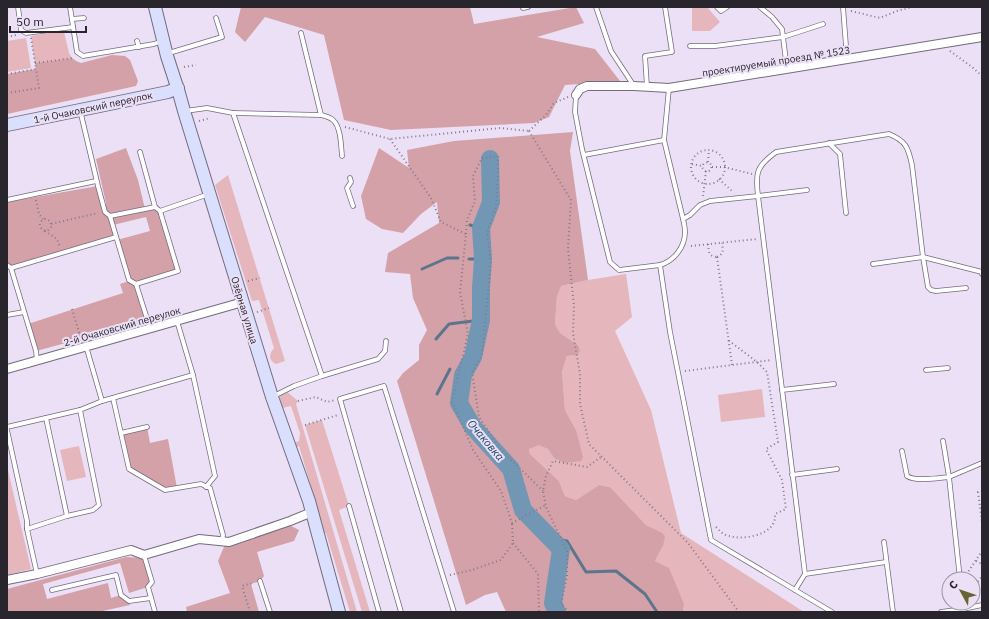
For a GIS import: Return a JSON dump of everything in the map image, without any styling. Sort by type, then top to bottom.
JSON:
[{"type":"street","name":"Озёрная улица","points":[[155,7],[166,54],[178,88],[272,397],[312,512],[339,612]]},
{"type":"street","name":"проектируемый проезд № 1523","points":[[576,95],[580,89],[587,86],[669,88],[982,37]]},
{"type":"street","name":"1-й Очаковский переулок","points":[[7,125],[168,92],[178,88]]},
{"type":"street","name":"2-й Очаковский переулок","points":[[7,369],[243,302]]},
{"type":"street","points":[[7,580],[37,574],[131,550],[144,555],[199,540],[229,542],[312,512]]},
{"type":"lane","points":[[18,7],[21,30],[26,33],[73,27]]},
{"type":"lane","points":[[70,7],[77,52],[83,56],[139,47],[163,41]]},
{"type":"lane","points":[[523,7],[528,7]]},
{"type":"lane","points":[[596,7],[611,51],[634,86]]},
{"type":"lane","points":[[647,87],[645,56],[672,52],[666,7]]},
{"type":"lane","points":[[717,7],[721,11],[727,7]]},
{"type":"lane","points":[[760,7],[772,17],[782,29],[787,69]]},
{"type":"lane","points":[[843,8],[847,60]]},
{"type":"lane","points":[[72,19],[84,18]]},
{"type":"lane","points":[[166,54],[222,37],[216,18]]},
{"type":"lane","points":[[690,46],[715,46],[782,37],[823,24]]},
{"type":"lane","points":[[301,33],[321,115]]},
{"type":"lane","points":[[137,41],[139,47]]},
{"type":"lane","points":[[576,95],[575,112],[584,156],[610,262],[619,270],[666,263],[673,258],[684,243],[685,231],[683,219],[664,140],[669,88]]},
{"type":"lane","points":[[184,111],[207,108],[233,113],[321,115],[328,117],[337,125],[342,156]]},
{"type":"lane","points":[[80,110],[96,181],[105,212],[110,216],[129,280],[136,284],[150,328]]},
{"type":"lane","points":[[233,113],[322,376]]},
{"type":"lane","points":[[795,590],[805,574],[756,181],[757,175],[764,162],[776,152],[889,134],[898,138],[905,145],[910,154],[928,287],[931,290],[936,291],[966,288]]},
{"type":"lane","points":[[584,156],[664,140]]},
{"type":"lane","points":[[829,143],[840,154],[846,213]]},
{"type":"lane","points":[[140,152],[155,207]]},
{"type":"lane","points":[[350,178],[351,182],[347,188],[353,206]]},
{"type":"lane","points":[[7,200],[96,181]]},
{"type":"lane","points":[[683,219],[690,215],[700,205],[710,200],[807,190]]},
{"type":"lane","points":[[160,210],[210,194]]},
{"type":"lane","points":[[110,216],[155,207],[160,210],[178,271],[136,284]]},
{"type":"lane","points":[[37,360],[36,351],[9,266],[116,237]]},
{"type":"lane","points":[[874,264],[923,257],[982,272],[982,274]]},
{"type":"lane","points":[[660,265],[670,332],[711,540],[832,612]]},
{"type":"lane","points":[[7,315],[24,312]]},
{"type":"lane","points":[[177,321],[193,375],[215,476],[206,487]]},
{"type":"lane","points":[[272,397],[294,386],[378,359],[385,351],[386,341]]},
{"type":"lane","points":[[85,347],[102,401]]},
{"type":"lane","points":[[926,370],[948,368]]},
{"type":"lane","points":[[7,427],[80,410],[102,401],[193,375]]},
{"type":"lane","points":[[782,390],[834,384]]},
{"type":"lane","points":[[401,612],[340,399],[384,386],[454,612]]},
{"type":"lane","points":[[113,398],[128,469],[165,490],[201,484],[210,488],[223,535],[222,541]]},
{"type":"lane","points":[[27,529],[93,510],[98,505],[80,410]]},
{"type":"lane","points":[[46,418],[68,516]]},
{"type":"lane","points":[[121,433],[147,427]]},
{"type":"lane","points":[[7,430],[28,521],[27,529],[37,574]]},
{"type":"lane","points":[[944,441],[950,477],[959,571]]},
{"type":"lane","points":[[902,451],[907,476],[910,478],[919,479],[950,477],[982,464]]},
{"type":"lane","points":[[792,475],[837,469]]},
{"type":"lane","points":[[349,506],[380,612]]},
{"type":"lane","points":[[884,542],[893,612]]},
{"type":"lane","points":[[144,555],[152,582],[148,587],[155,612]]},
{"type":"lane","points":[[805,574],[886,562]]},
{"type":"lane","points":[[52,590],[116,575],[121,595],[129,601],[151,598]]},
{"type":"lane","points":[[260,582],[270,612]]},
{"type":"path","points":[[843,8],[880,18],[897,11],[913,7]]},
{"type":"path","points":[[7,93],[39,88],[30,33]]},
{"type":"path","points":[[941,44],[982,76]]},
{"type":"path","points":[[35,63],[83,56]]},
{"type":"path","points":[[184,67],[196,65]]},
{"type":"path","points":[[7,74],[36,69]]},
{"type":"path","points":[[337,125],[390,139],[500,128],[529,131],[546,115],[554,103],[566,97],[576,95]]},
{"type":"path","points":[[199,121],[210,118]]},
{"type":"path","points":[[529,131],[571,200],[568,249],[574,306],[573,333],[580,374],[580,404],[589,444],[688,543],[739,612]]},
{"type":"path","points":[[390,139],[431,198],[441,222],[466,234]]},
{"type":"path","points":[[708,150],[708,162],[712,167]]},
{"type":"path","points":[[708,150],[720,155],[724,163],[724,172],[714,182],[705,183],[696,178],[691,169],[691,164],[699,152],[708,150]]},
{"type":"path","points":[[539,612],[538,574],[513,543],[512,523],[500,491],[473,450],[452,401],[468,334],[460,292],[467,220],[475,201],[473,176],[482,158],[498,156],[498,175],[496,207],[487,232],[491,261],[482,356],[472,373],[480,417],[501,450],[544,491]]},
{"type":"path","points":[[702,166],[708,162]]},
{"type":"path","points":[[691,164],[702,166],[702,168],[706,171],[702,204]]},
{"type":"path","points":[[706,171],[709,171],[712,167],[724,167],[757,175]]},
{"type":"path","points":[[718,179],[739,198]]},
{"type":"path","points":[[35,194],[39,214],[43,219],[50,221],[51,224]]},
{"type":"path","points":[[51,224],[105,212]]},
{"type":"path","points":[[43,219],[40,222],[42,229],[58,239],[61,253]]},
{"type":"path","points":[[45,231],[51,227],[51,224]]},
{"type":"path","points":[[756,233],[757,239]]},
{"type":"path","points":[[689,249],[691,244],[763,239]]},
{"type":"path","points":[[717,258],[721,256],[724,251],[722,243]]},
{"type":"path","points":[[708,244],[709,254],[717,258]]},
{"type":"path","points":[[717,258],[732,365]]},
{"type":"path","points":[[247,282],[260,278]]},
{"type":"path","points":[[257,312],[269,308]]},
{"type":"path","points":[[72,309],[85,347]]},
{"type":"path","points":[[714,526],[722,533],[729,536],[739,537],[759,534],[766,531],[771,526],[774,522],[775,514],[786,509],[782,480],[766,449],[778,442],[767,372],[757,362],[728,340]]},
{"type":"path","points":[[678,372],[778,359]]},
{"type":"path","points":[[298,402],[316,397],[326,402],[340,399]]},
{"type":"path","points":[[305,425],[344,414]]},
{"type":"path","points":[[569,612],[561,604],[567,577],[567,551],[546,505],[544,491],[546,476],[553,461],[587,467],[601,457]]},
{"type":"path","points":[[982,491],[978,492],[982,522]]},
{"type":"path","points":[[512,523],[546,505]]},
{"type":"path","points":[[443,577],[472,570],[501,560],[513,543]]},
{"type":"path","points":[[969,571],[982,551]]},
{"type":"path","points":[[976,561],[982,564]]},
{"type":"path","points":[[250,612],[242,586],[260,582]]},
{"type":"shaded area","points":[[241,7],[470,7],[474,24],[576,7],[584,23],[537,37],[595,49],[620,81],[565,85],[549,117],[534,123],[391,130],[344,120],[324,35],[265,17],[245,42],[235,32]]},
{"type":"shaded area","points":[[692,7],[707,7],[720,22],[710,31],[692,31]]},
{"type":"shaded area","points":[[61,31],[64,32],[69,53],[72,58],[35,63],[31,36]]},
{"type":"shaded area","points":[[26,38],[31,68],[7,72],[7,41]]},
{"type":"shaded area","points":[[112,55],[125,56],[130,60],[138,81],[136,86],[7,114],[7,74],[36,69],[35,63],[72,58],[81,63]]},
{"type":"shaded area","points":[[573,132],[570,151],[588,280],[561,286],[557,296],[555,324],[560,333],[578,345],[580,351],[577,355],[567,356],[562,372],[565,410],[576,430],[583,457],[581,461],[565,463],[554,458],[548,449],[539,445],[529,449],[530,454],[559,481],[565,496],[576,500],[599,485],[610,487],[646,525],[661,532],[665,536],[663,546],[655,561],[669,568],[684,604],[683,612],[506,612],[497,592],[485,595],[466,605],[397,381],[403,373],[419,360],[419,345],[427,330],[413,298],[410,274],[385,272],[388,253],[439,223],[437,202],[421,214],[403,233],[382,229],[366,219],[361,196],[379,148],[409,168],[407,150],[454,141]]},
{"type":"shaded area","points":[[126,148],[138,180],[145,209],[155,207],[160,211],[178,271],[136,284],[148,321],[36,351],[28,324],[123,293],[120,284],[129,281],[117,240],[150,231],[146,217],[113,225],[116,237],[11,268],[7,265],[7,202],[98,186],[105,210],[106,203],[96,159]]},
{"type":"shaded area","points":[[228,175],[285,361],[276,364],[270,357],[274,348],[259,300],[252,301],[215,185]]},
{"type":"shaded area","points":[[626,274],[632,317],[615,331],[651,410],[681,533],[804,612],[683,612],[684,604],[655,561],[663,546],[661,532],[646,525],[610,487],[599,485],[576,500],[565,496],[559,481],[530,454],[529,449],[539,444],[548,449],[554,458],[576,430],[565,410],[562,372],[567,356],[577,355],[578,345],[560,333],[555,324],[557,295],[561,286]]},
{"type":"shaded area","points":[[762,389],[765,417],[721,422],[718,395]]},
{"type":"shaded area","points":[[286,391],[298,401],[296,404],[357,612],[350,612],[326,533],[321,533],[310,496],[313,493],[299,446],[294,448],[292,444],[299,441],[300,433],[291,406],[282,408],[279,394]]},
{"type":"shaded area","points":[[322,420],[349,506],[339,510],[370,612],[362,612],[305,425]]},
{"type":"shaded area","points":[[147,427],[150,443],[168,439],[177,488],[165,490],[129,469],[121,433]]},
{"type":"shaded area","points":[[79,446],[86,477],[67,481],[60,450]]},
{"type":"shaded area","points":[[7,466],[31,569],[7,575]]},
{"type":"shaded area","points":[[290,521],[291,526],[299,530],[294,541],[257,552],[264,576],[260,581],[251,584],[259,612],[187,612],[186,607],[230,593],[218,561],[226,542]]},
{"type":"shaded area","points":[[126,557],[145,558],[152,582],[148,587],[129,593],[120,563],[43,584],[47,599],[108,583],[111,598],[121,595],[129,601],[130,605],[98,612],[7,612],[7,589]]},
{"type":"waterway","name":"Очаковка","points":[[490,159],[491,202],[481,228],[483,259],[481,320],[473,357],[463,375],[459,403],[473,427],[511,469],[523,510],[561,549],[553,603],[557,612]]},
{"type":"waterway","points":[[470,225],[481,228]]},
{"type":"waterway","points":[[422,269],[447,258],[458,258]]},
{"type":"waterway","points":[[469,259],[483,259]]},
{"type":"waterway","points":[[436,339],[449,324],[481,320]]},
{"type":"waterway","points":[[437,394],[450,369]]},
{"type":"waterway","points":[[550,538],[567,541],[586,572],[616,571],[645,594],[657,612]]}]
